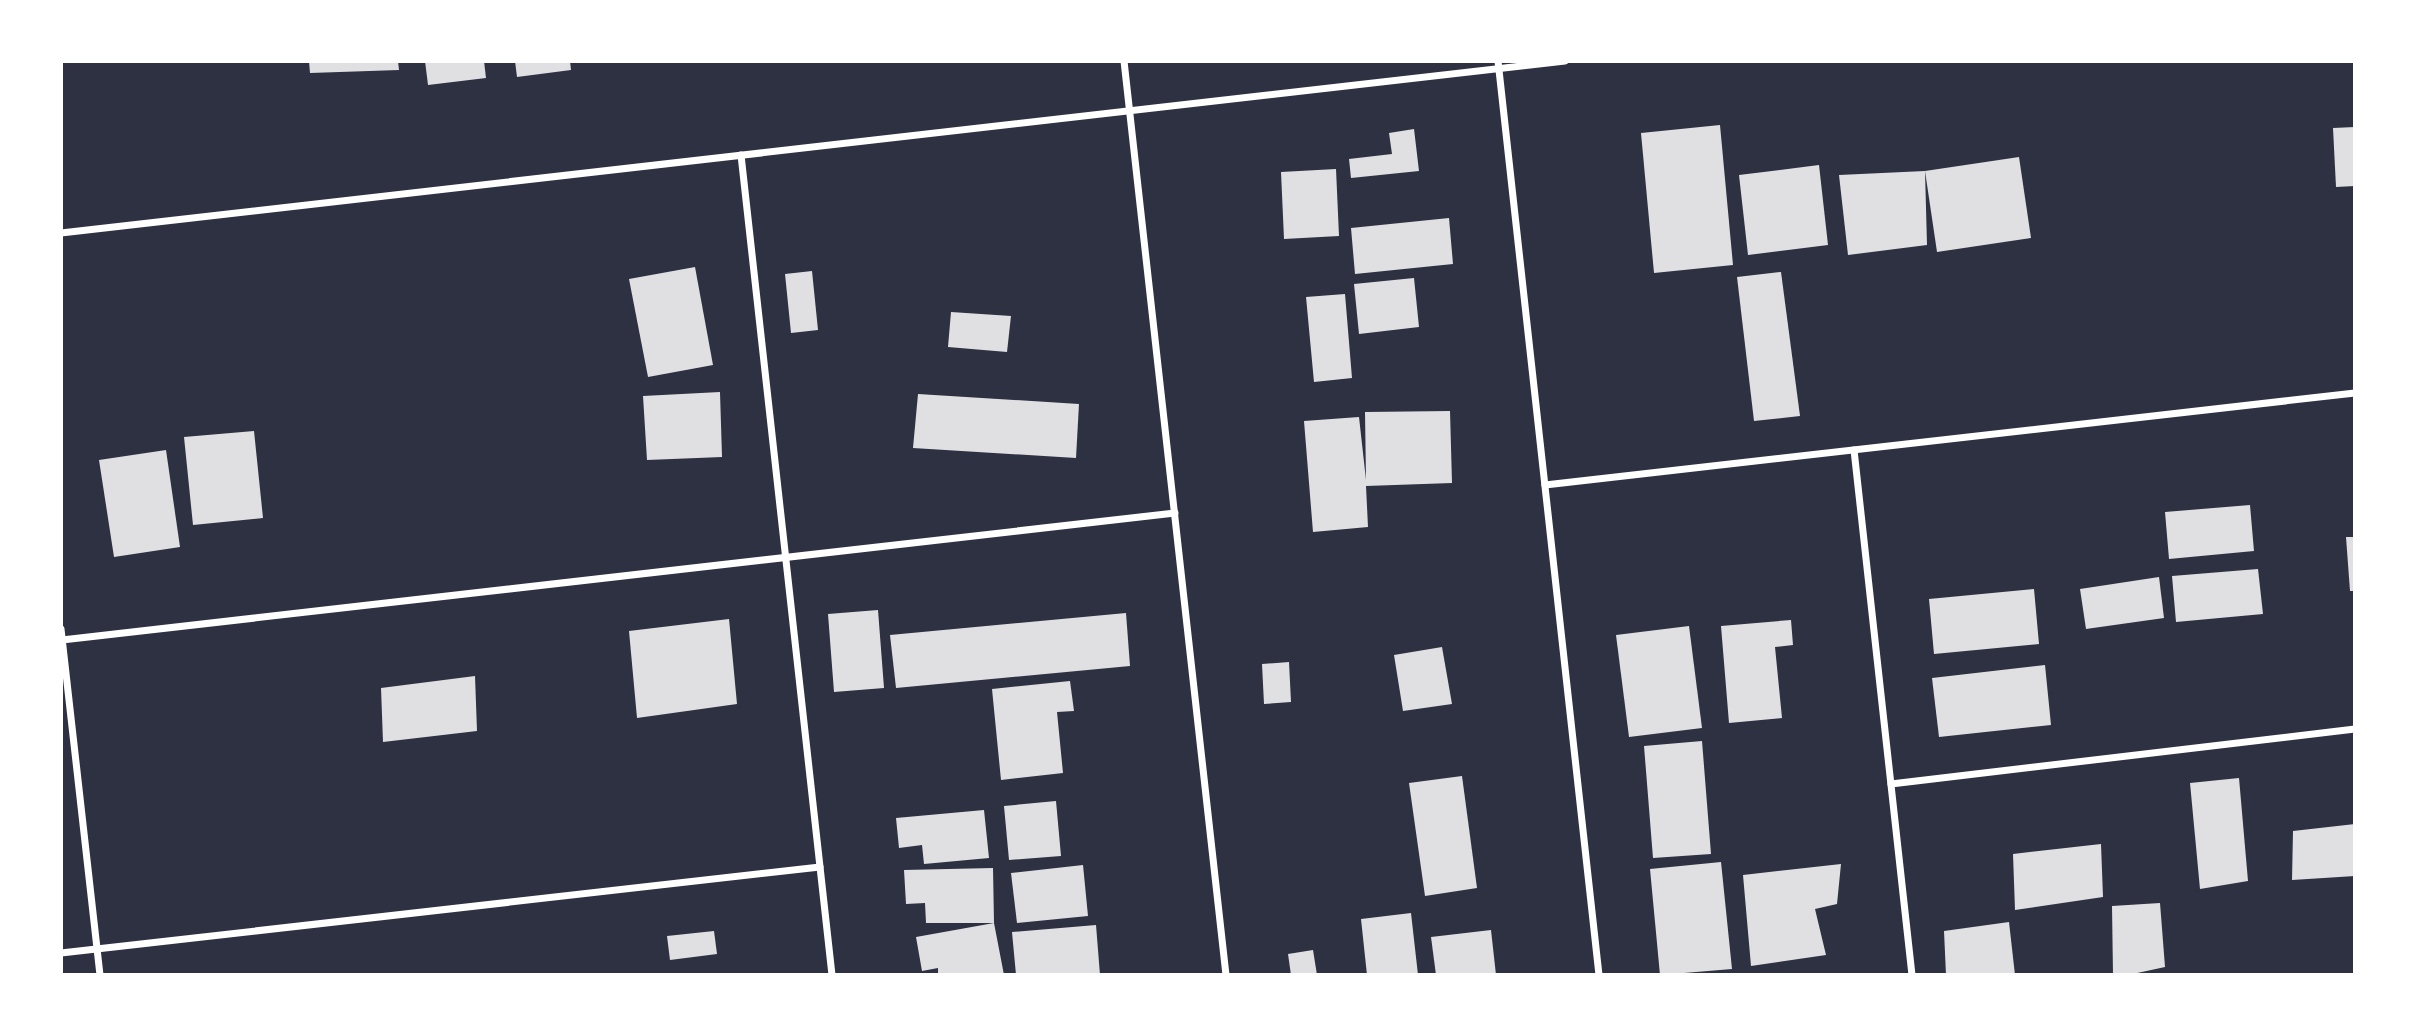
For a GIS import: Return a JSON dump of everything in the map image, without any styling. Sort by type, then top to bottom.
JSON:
[{"type":"street","points":[[1124,61],[1226,975]]},
{"type":"street","points":[[61,233],[1498,65],[1565,61]]},
{"type":"street","points":[[1498,65],[1599,975]]},
{"type":"street","points":[[741,155],[832,975]]},
{"type":"street","points":[[1545,485],[2355,393]]},
{"type":"street","points":[[1854,450],[1912,975]]},
{"type":"street","points":[[62,640],[1175,513]]},
{"type":"street","points":[[61,629],[100,975]]},
{"type":"street","points":[[1891,784],[2355,729]]},
{"type":"street","points":[[61,953],[820,867]]},
{"type":"building","points":[[309,61],[398,61],[399,70],[310,73]]},
{"type":"building","points":[[425,61],[484,61],[486,78],[428,85]]},
{"type":"building","points":[[515,61],[570,61],[571,70],[517,77]]},
{"type":"building","points":[[1720,125],[1733,265],[1654,273],[1641,133]]},
{"type":"building","points":[[2355,127],[2355,186],[2336,187],[2333,128]]},
{"type":"building","points":[[1414,129],[1419,171],[1351,178],[1349,159],[1392,154],[1389,133]]},
{"type":"building","points":[[2019,157],[2031,238],[1937,252],[1925,171]]},
{"type":"building","points":[[1819,165],[1828,245],[1748,255],[1739,175]]},
{"type":"building","points":[[1336,169],[1339,236],[1284,239],[1281,172]]},
{"type":"building","points":[[1925,171],[1927,245],[1848,255],[1839,175]]},
{"type":"building","points":[[1449,218],[1453,264],[1355,274],[1351,228]]},
{"type":"building","points":[[695,267],[713,365],[648,377],[629,279]]},
{"type":"building","points":[[812,271],[818,330],[791,333],[785,274]]},
{"type":"building","points":[[1781,272],[1800,416],[1754,421],[1737,277]]},
{"type":"building","points":[[1414,278],[1419,327],[1359,334],[1354,284]]},
{"type":"building","points":[[1345,294],[1352,378],[1314,382],[1306,297]]},
{"type":"building","points":[[951,312],[1011,316],[1007,352],[948,347]]},
{"type":"building","points":[[720,392],[722,457],[647,460],[643,396]]},
{"type":"building","points":[[918,394],[1079,404],[1076,458],[913,448]]},
{"type":"building","points":[[1450,411],[1452,483],[1366,486],[1368,527],[1313,532],[1304,421],[1359,417],[1366,480],[1365,412]]},
{"type":"building","points":[[254,431],[263,518],[193,525],[184,437]]},
{"type":"building","points":[[166,450],[180,547],[114,557],[99,460]]},
{"type":"building","points":[[2250,505],[2254,551],[2169,559],[2165,512]]},
{"type":"building","points":[[2346,537],[2355,537],[2355,591],[2350,591]]},
{"type":"building","points":[[2258,569],[2263,614],[2176,622],[2172,576]]},
{"type":"building","points":[[2159,577],[2164,618],[2086,629],[2080,589]]},
{"type":"building","points":[[2034,589],[2039,644],[1934,654],[1929,599]]},
{"type":"building","points":[[878,610],[884,688],[834,692],[828,614]]},
{"type":"building","points":[[1126,613],[1130,666],[896,688],[890,635]]},
{"type":"building","points":[[729,619],[737,704],[637,718],[629,631]]},
{"type":"building","points":[[1791,620],[1793,645],[1775,647],[1782,718],[1729,723],[1721,626]]},
{"type":"building","points":[[1689,626],[1702,728],[1629,737],[1616,635]]},
{"type":"building","points":[[1442,647],[1452,704],[1403,711],[1394,655]]},
{"type":"building","points":[[1289,662],[1291,702],[1264,704],[1262,664]]},
{"type":"building","points":[[2045,665],[2051,725],[1939,737],[1932,678]]},
{"type":"building","points":[[475,676],[477,731],[383,742],[381,688]]},
{"type":"building","points":[[1070,681],[1074,711],[1057,712],[1063,773],[1001,780],[992,689]]},
{"type":"building","points":[[1702,741],[1711,854],[1653,858],[1644,746]]},
{"type":"building","points":[[1462,776],[1477,888],[1425,896],[1409,783]]},
{"type":"building","points":[[2239,778],[2248,881],[2200,889],[2190,783]]},
{"type":"building","points":[[1056,801],[1061,856],[1009,860],[1004,806]]},
{"type":"building","points":[[984,810],[989,858],[924,864],[922,845],[899,848],[896,818]]},
{"type":"building","points":[[2355,824],[2355,876],[2292,880],[2293,831]]},
{"type":"building","points":[[2101,844],[2103,897],[2015,910],[2013,854]]},
{"type":"building","points":[[1721,862],[1732,969],[1660,975],[1650,869]]},
{"type":"building","points":[[1841,864],[1837,904],[1815,909],[1826,955],[1751,966],[1743,875]]},
{"type":"building","points":[[1083,865],[1088,916],[1017,923],[1011,873]]},
{"type":"building","points":[[993,868],[994,923],[926,923],[925,903],[906,904],[904,870]]},
{"type":"building","points":[[2160,903],[2165,967],[2128,975],[2113,975],[2112,906]]},
{"type":"building","points":[[1411,913],[1418,975],[1367,975],[1361,919]]},
{"type":"building","points":[[2009,922],[2015,975],[1946,975],[1944,931]]},
{"type":"building","points":[[994,923],[1004,975],[938,975],[938,968],[922,971],[916,937]]},
{"type":"building","points":[[1096,925],[1100,975],[1016,975],[1012,932]]},
{"type":"building","points":[[1491,930],[1496,975],[1436,975],[1431,937]]},
{"type":"building","points":[[714,931],[717,954],[670,960],[667,936]]},
{"type":"building","points":[[1313,950],[1317,975],[1291,975],[1288,954]]}]
